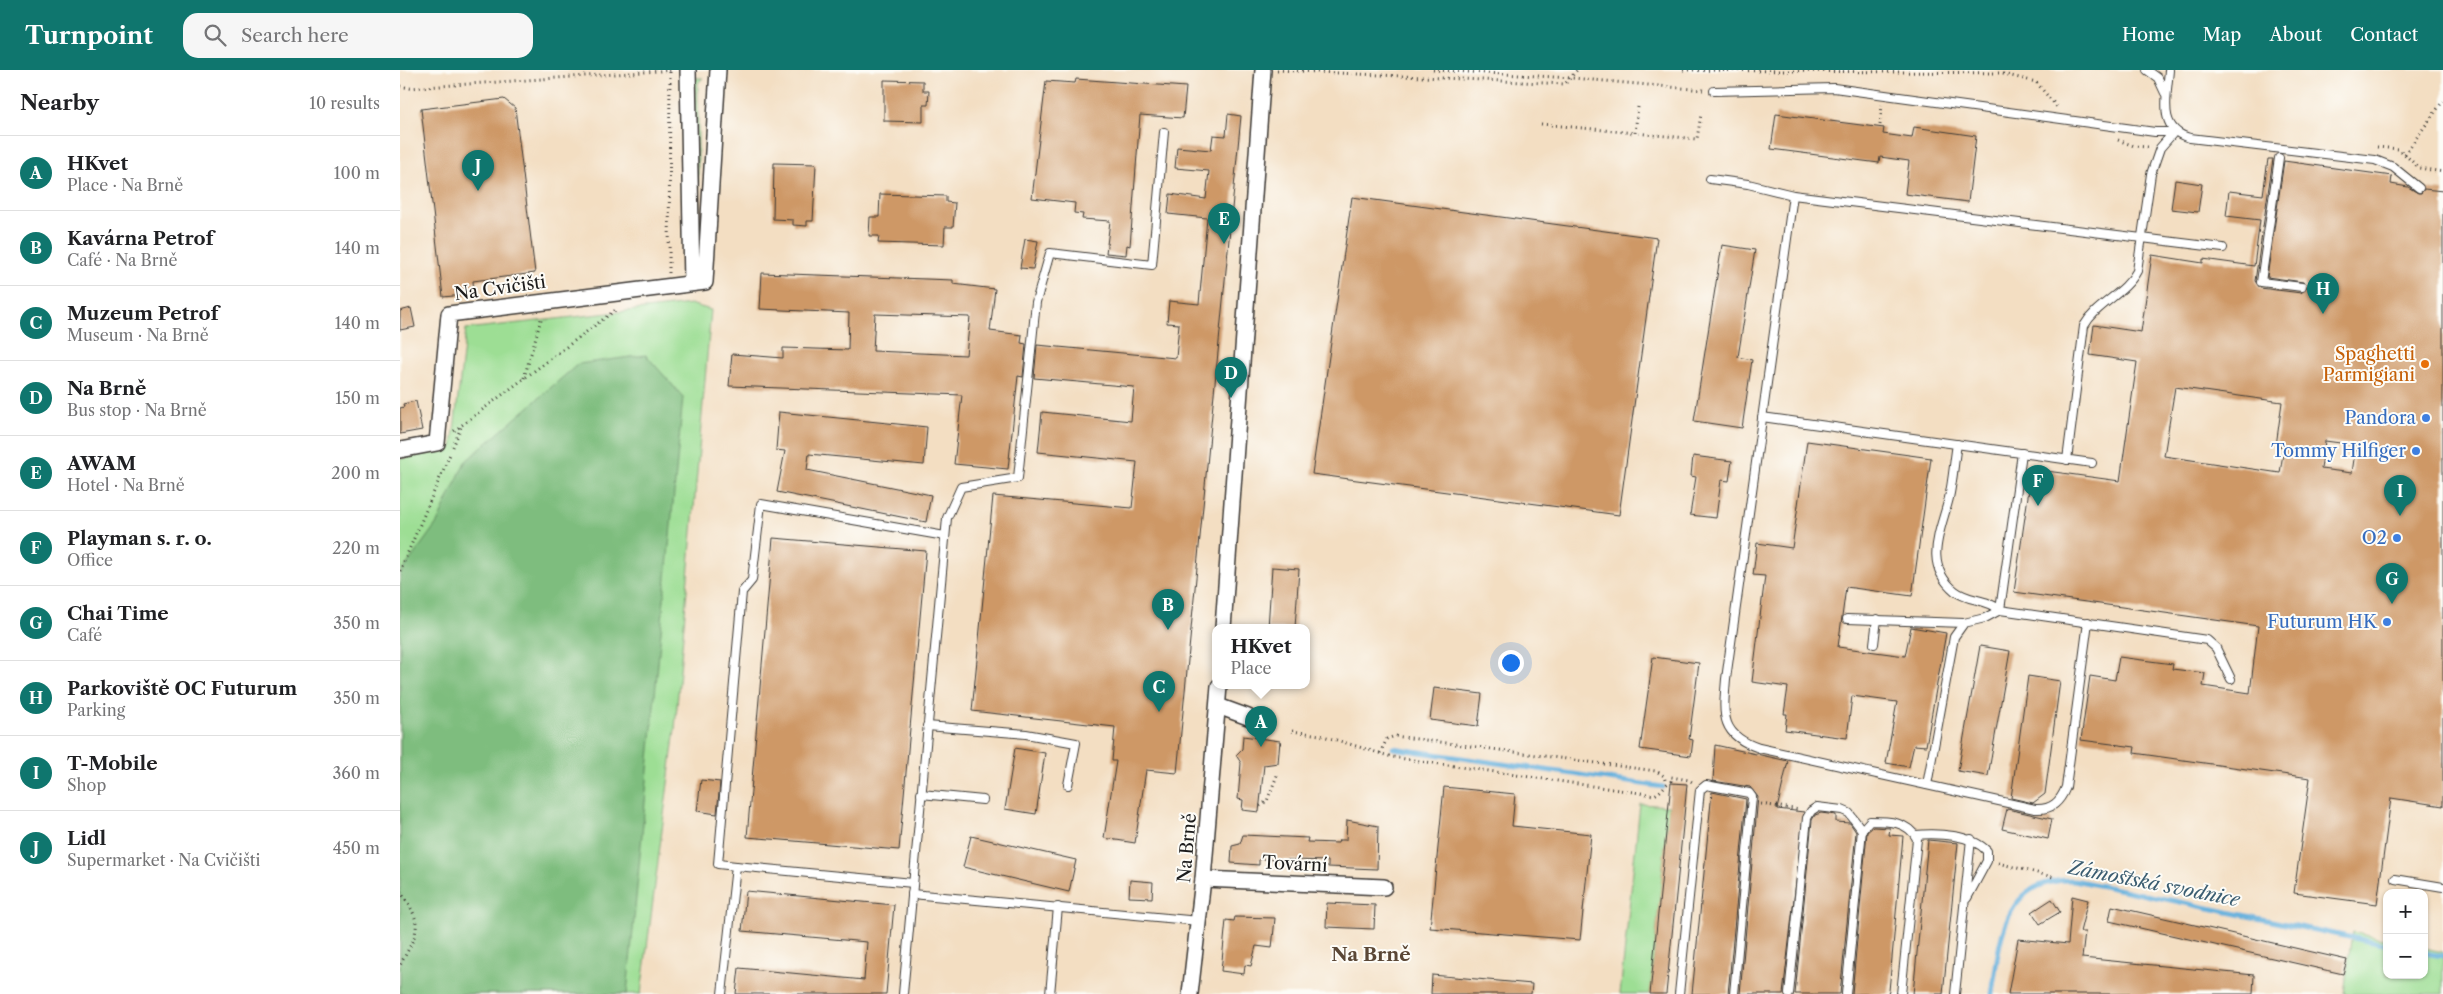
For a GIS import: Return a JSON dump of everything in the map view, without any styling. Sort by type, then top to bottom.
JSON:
[{"type":"street","points":[[688,70],[692,283],[706,282],[718,70]]},
{"type":"street","points":[[1223,624],[1262,70]]},
{"type":"street","name":"Na Cvičišti","points":[[437,443],[449,314],[692,283]]},
{"type":"street","points":[[400,450],[437,443]]},
{"type":"street","name":"Na Brně","points":[[1190,994],[1203,879],[1219,689]]},
{"type":"street","points":[[1218,706],[1248,717]]},
{"type":"street","name":"Tovární","points":[[1203,879],[1384,887]]},
{"type":"lane","points":[[2147,70],[2158,78],[2166,96]]},
{"type":"lane","points":[[2169,70],[2166,96],[2167,119],[2174,132]]},
{"type":"lane","points":[[1714,91],[1834,88],[2155,132],[2174,132],[2190,138],[2374,160],[2392,167],[2419,188]]},
{"type":"lane","points":[[902,994],[946,518],[961,487],[1018,478],[1036,302],[1050,253],[1152,264],[1164,132]]},
{"type":"lane","points":[[2067,460],[2084,326],[2092,315],[2134,277],[2139,265],[2149,183],[2160,148],[2174,132]]},
{"type":"lane","points":[[2279,158],[2261,282],[2302,287]]},
{"type":"lane","points":[[1710,179],[1748,184],[1793,195],[2223,248]]},
{"type":"lane","points":[[1793,195],[1726,679],[1724,715],[1730,730],[1742,742],[1759,748],[2035,809],[2047,809],[2058,803],[2066,787],[2088,622]]},
{"type":"lane","points":[[1762,417],[2092,463]]},
{"type":"lane","points":[[1957,444],[1949,498],[1936,544],[1936,561],[1944,578],[1956,592],[1969,599],[1989,602],[2000,610],[2207,640],[2216,648],[2231,678]]},
{"type":"lane","points":[[2000,610],[2022,453]]},
{"type":"lane","points":[[913,883],[718,864],[742,592],[752,580],[761,504],[945,536]]},
{"type":"lane","points":[[1847,619],[1964,623],[1985,618],[2000,610]]},
{"type":"lane","points":[[1874,644],[1877,619]]},
{"type":"lane","points":[[1927,785],[1952,643],[1957,631],[1964,623]]},
{"type":"lane","points":[[927,726],[1026,734],[1076,743],[1068,785]]},
{"type":"lane","points":[[1679,994],[1700,790],[1706,785],[1749,793],[1752,797],[1734,994]]},
{"type":"lane","points":[[921,794],[983,800]]},
{"type":"lane","points":[[1789,994],[1807,818],[1811,811],[1818,807],[1842,810],[1849,813],[1862,830]]},
{"type":"lane","points":[[1846,994],[1862,830],[1870,821],[1889,821],[1905,826],[1915,835],[1916,839],[1901,994]]},
{"type":"lane","points":[[1915,835],[1926,834],[1971,839],[1987,850],[1987,860],[1965,902]]},
{"type":"lane","points":[[1955,994],[1971,839]]},
{"type":"lane","points":[[722,994],[736,866]]},
{"type":"lane","points":[[2396,880],[2443,888]]},
{"type":"lane","points":[[912,894],[1199,920]]},
{"type":"lane","points":[[1050,994],[1058,907]]},
{"type":"path","points":[[668,286],[670,70]]},
{"type":"path","points":[[400,86],[410,88],[677,70]]},
{"type":"path","points":[[1274,70],[1565,84],[1577,70]]},
{"type":"path","points":[[1328,72],[1332,70]]},
{"type":"path","points":[[1433,70],[1572,78],[1714,91]]},
{"type":"path","points":[[1683,70],[1951,73]]},
{"type":"path","points":[[1880,125],[1884,95]]},
{"type":"path","points":[[2443,101],[2405,154],[2419,168],[2443,172]]},
{"type":"path","points":[[1635,133],[1638,107]]},
{"type":"path","points":[[1541,124],[1698,139],[1701,114]]},
{"type":"path","points":[[524,378],[547,300]]},
{"type":"path","points":[[437,443],[606,318]]},
{"type":"path","points":[[400,572],[462,426]]},
{"type":"path","points":[[1292,731],[1320,734],[1392,757],[1654,795],[1660,793],[1666,784],[1671,781],[1671,777],[1689,780],[1700,790]]},
{"type":"path","points":[[1380,753],[1387,739],[1395,736],[1656,771],[1664,776],[1666,784]]},
{"type":"path","points":[[1260,806],[1267,801],[1278,773]]},
{"type":"path","points":[[1751,810],[1758,804],[1799,809],[1807,818]]},
{"type":"path","points":[[1987,860],[2053,877]]},
{"type":"path","points":[[400,891],[414,911],[418,929],[400,965]]},
{"type":"green space","points":[[694,78],[703,78],[698,83],[698,238]]},
{"type":"green space","points":[[690,304],[711,310],[675,729],[641,994],[400,994],[400,459],[452,447],[466,329]]},
{"type":"green space","points":[[646,355],[683,397],[627,994],[400,994],[400,574],[437,523],[465,462],[578,364]]},
{"type":"green space","points":[[1640,804],[1669,806],[1650,994],[1620,994]]},
{"type":"green space","points":[[2352,932],[2383,939],[2383,979],[2428,979],[2428,949],[2443,952],[2443,994],[2344,994]]},
{"type":"building","points":[[1076,79],[1186,87],[1183,118],[1140,115],[1130,246],[1127,245],[1126,255],[1106,253],[1110,221],[1082,219],[1083,214],[1074,213],[1075,203],[1032,198],[1046,81],[1075,83]]},
{"type":"building","points":[[884,80],[923,81],[923,91],[929,91],[928,105],[923,105],[923,122],[884,121]]},
{"type":"building","points":[[504,99],[515,108],[535,273],[473,281],[474,294],[443,297],[421,109]]},
{"type":"building","points":[[1228,114],[1241,116],[1177,773],[1146,770],[1135,843],[1104,838],[1116,761],[1112,761],[1115,727],[972,711],[993,496],[1132,508],[1137,462],[1038,452],[1042,412],[1131,421],[1134,387],[1034,378],[1037,345],[1176,358],[1179,324],[1167,323],[1169,301],[1199,304],[1207,218],[1168,214],[1170,194],[1206,199],[1209,171],[1175,168],[1177,147],[1211,150],[1213,135],[1226,136]]},
{"type":"building","points":[[1776,114],[1884,128],[1883,134],[1912,138],[1914,127],[1976,136],[1968,202],[1905,194],[1909,161],[1880,157],[1879,163],[1771,149]]},
{"type":"building","points":[[2268,159],[2273,159],[2255,281],[2260,288],[2301,293],[2307,288],[2303,282],[2267,277],[2284,161],[2392,176],[2391,184],[2408,187],[2418,193],[2421,193],[2424,189],[2443,191],[2443,806],[2391,798],[2377,904],[2294,893],[2310,778],[2134,753],[2135,747],[2081,740],[2090,676],[2115,680],[2119,657],[2173,664],[2172,669],[2205,673],[2203,686],[2250,693],[2258,626],[2014,592],[2032,469],[2120,481],[2137,362],[2090,355],[2094,325],[2141,332],[2152,255],[2203,263],[2203,259],[2254,266],[2260,220],[2226,216],[2229,191],[2263,195]],"holes":[[[2175,387],[2282,402],[2276,446],[2284,447],[2280,473],[2164,456]],[[2325,441],[2356,445],[2352,473],[2321,469]]]},
{"type":"building","points":[[774,163],[816,164],[813,221],[807,221],[807,226],[793,225],[793,220],[773,219]]},
{"type":"building","points":[[2175,180],[2202,184],[2198,212],[2171,209]]},
{"type":"building","points":[[880,194],[946,196],[946,202],[955,203],[953,227],[945,227],[944,245],[878,243],[879,236],[869,236],[870,217],[879,217]]},
{"type":"building","points":[[1352,197],[1657,238],[1619,515],[1312,474]]},
{"type":"building","points":[[1025,239],[1038,241],[1033,269],[1020,268]]},
{"type":"building","points":[[1722,245],[1755,250],[1738,357],[1752,360],[1742,428],[1694,421]]},
{"type":"building","points":[[762,273],[953,280],[953,284],[995,289],[990,331],[1022,335],[1021,343],[1026,344],[1023,377],[1018,376],[1008,469],[954,464],[962,395],[729,386],[732,354],[783,358],[783,348],[848,350],[849,313],[760,309]],"holes":[[[875,314],[970,317],[966,355],[873,351]]]},
{"type":"building","points":[[411,308],[415,327],[400,330],[400,311]]},
{"type":"building","points":[[416,401],[422,430],[400,434],[400,408],[404,407],[403,404]]},
{"type":"building","points":[[779,412],[927,427],[924,465],[809,454],[807,470],[931,495],[926,522],[777,492],[785,451],[776,450]]},
{"type":"building","points":[[1807,441],[1931,458],[1912,596],[1846,587],[1838,647],[1905,656],[1911,627],[1946,633],[1926,746],[1914,745],[1909,767],[1886,763],[1897,702],[1852,696],[1847,738],[1785,730],[1787,714],[1784,714],[1788,687],[1752,682],[1765,576],[1753,575],[1757,543],[1792,548]]},
{"type":"building","points":[[1693,456],[1732,461],[1729,481],[1721,480],[1716,518],[1690,515],[1696,477],[1691,476]]},
{"type":"building","points":[[773,538],[926,551],[899,850],[747,837]]},
{"type":"building","points":[[1272,567],[1299,569],[1295,624],[1268,624]]},
{"type":"building","points":[[1980,646],[2010,651],[1988,776],[1958,771]]},
{"type":"building","points":[[1653,657],[1699,663],[1689,739],[1693,740],[1691,756],[1640,749]]},
{"type":"building","points":[[2028,676],[2060,681],[2045,794],[2033,803],[2011,798]]},
{"type":"building","points":[[1434,688],[1482,694],[1478,726],[1430,720]]},
{"type":"building","points":[[1243,736],[1280,741],[1278,763],[1264,765],[1259,812],[1242,810],[1243,800],[1238,799],[1241,763],[1236,755],[1242,749]]},
{"type":"building","points":[[1715,745],[1788,761],[1777,809],[1804,812],[1783,994],[1740,994],[1758,797],[1750,787],[1713,781]]},
{"type":"building","points":[[1015,748],[1045,753],[1036,814],[1005,809]]},
{"type":"building","points":[[701,780],[720,782],[717,814],[697,811]]},
{"type":"building","points":[[1671,783],[1687,784],[1684,816],[1666,994],[1650,994]]},
{"type":"building","points":[[1444,787],[1515,794],[1512,826],[1591,834],[1580,940],[1430,928]]},
{"type":"building","points":[[1712,792],[1746,799],[1728,994],[1692,994]]},
{"type":"building","points":[[2007,809],[2052,819],[2048,839],[2002,829]]},
{"type":"building","points":[[1821,813],[1836,815],[1836,822],[1850,823],[1856,832],[1840,994],[1795,994],[1812,820],[1815,815]]},
{"type":"building","points":[[1347,820],[1378,826],[1377,869],[1328,867],[1328,861],[1259,859],[1259,865],[1231,863],[1232,846],[1240,844],[1243,835],[1308,838],[1307,842],[1338,843],[1339,840],[1346,840]]},
{"type":"building","points":[[1873,827],[1890,828],[1889,835],[1903,836],[1889,991],[1888,994],[1852,994],[1867,832]]},
{"type":"building","points":[[971,836],[1076,860],[1069,892],[963,867]]},
{"type":"building","points":[[1928,840],[1958,843],[1943,994],[1913,994]]},
{"type":"building","points":[[1130,880],[1153,882],[1152,898],[1129,897]]},
{"type":"building","points":[[746,891],[894,905],[886,994],[736,994],[739,968],[864,980],[867,942],[742,931]]},
{"type":"building","points":[[2072,896],[2088,900],[2080,932],[2085,932],[2082,958],[2254,975],[2253,994],[2008,994],[2018,939],[2068,944]]},
{"type":"building","points":[[2052,899],[2060,912],[2040,924],[2032,912]]},
{"type":"building","points":[[1327,903],[1375,905],[1374,929],[1326,927]]},
{"type":"building","points":[[2112,906],[2347,960],[2343,974],[2109,921]]},
{"type":"building","points":[[1235,917],[1275,918],[1272,948],[1256,946],[1251,966],[1245,965],[1244,974],[1221,971],[1226,920],[1234,921]]},
{"type":"building","points":[[1432,975],[1532,984],[1531,994],[1431,994]]},
{"type":"waterway","points":[[1393,748],[1663,787]]},
{"type":"waterway","name":"Zámostská svodnice","points":[[1992,994],[2002,934],[2009,916],[2019,901],[2032,889],[2050,882],[2074,880],[2383,944]]},
{"type":"waterway","name":"Zámostská svodnice","points":[[2428,954],[2443,956]]},
{"type":"place","name":"Lidl","points":[[478,191]]},
{"type":"place","name":"AWAM","points":[[1224,244]]},
{"type":"place","name":"Parkoviště OC Futurum","points":[[2323,314]]},
{"type":"place","name":"Spaghetti Parmigiani","points":[[2425,364]]},
{"type":"place","name":"Na Brně","points":[[1231,398]]},
{"type":"place","name":"Pandora","points":[[2426,418]]},
{"type":"place","name":"Tommy Hilfiger","points":[[2416,451]]},
{"type":"place","name":"Playman s. r. o.","points":[[2038,506]]},
{"type":"place","name":"T-Mobile","points":[[2400,516]]},
{"type":"place","name":"O2","points":[[2397,538]]},
{"type":"place","name":"Chai Time","points":[[2392,604]]},
{"type":"place","name":"Futurum HK","points":[[2387,622]]},
{"type":"place","name":"Kavárna Petrof","points":[[1168,630]]},
{"type":"place","name":"Muzeum Petrof","points":[[1159,712]]},
{"type":"place","name":"HKvet","points":[[1261,747]]},
{"type":"district","name":"Na Brně","points":[[1371,954]]}]
